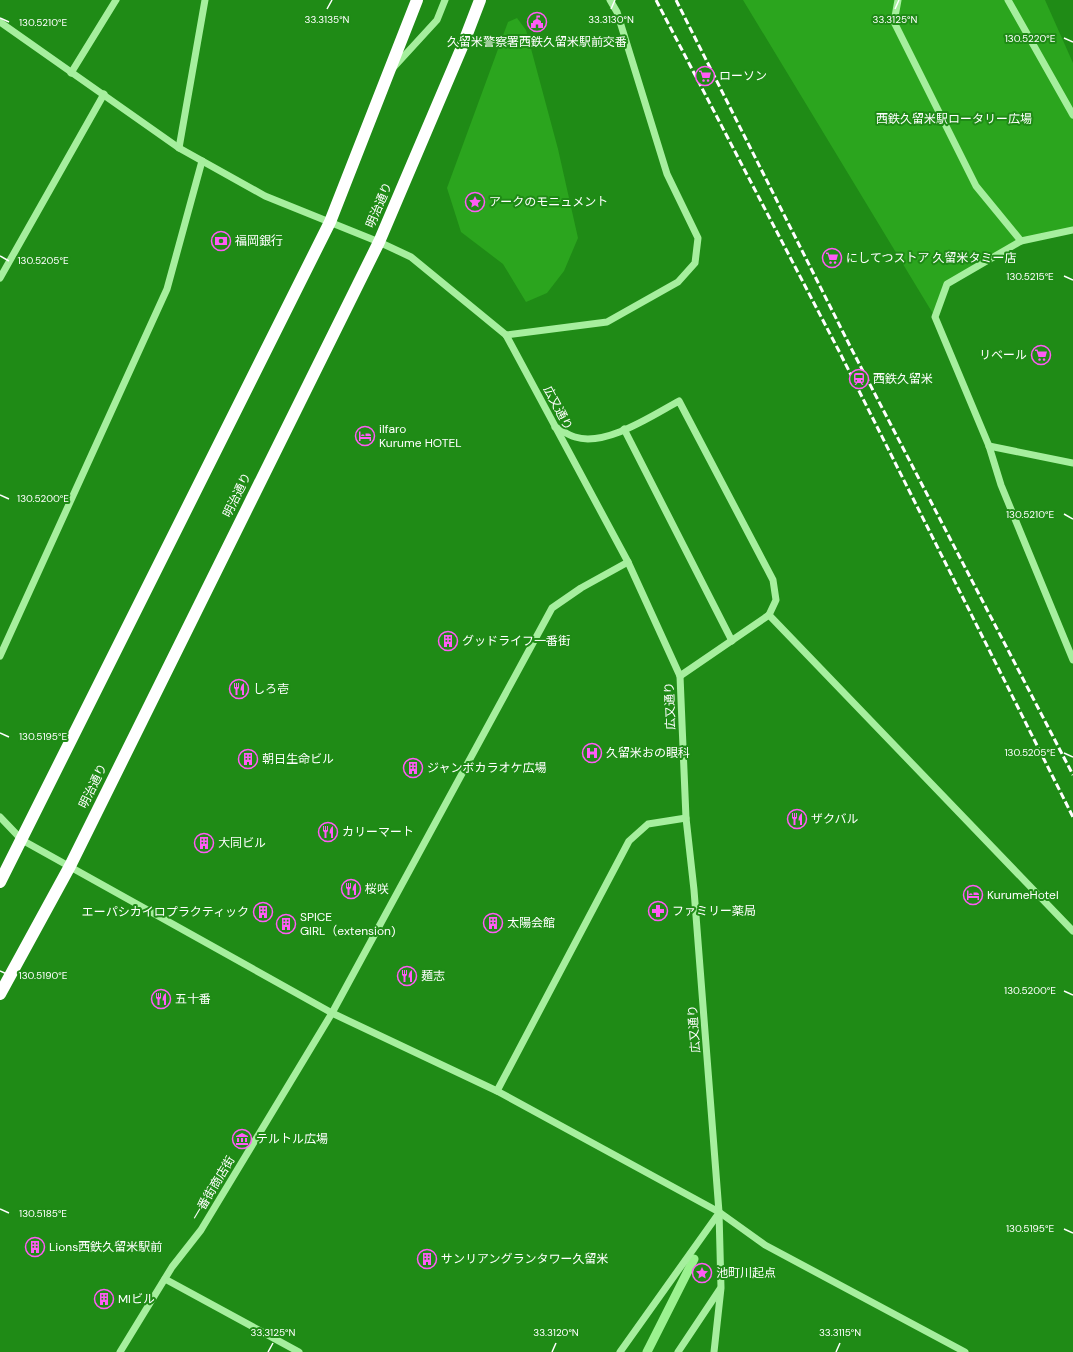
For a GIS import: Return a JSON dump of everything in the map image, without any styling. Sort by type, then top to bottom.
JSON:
[{"type":"highway","points":[[0,882],[330,222],[417,0]]},
{"type":"highway","name":"明治通り","points":[[0,994],[70,866],[379,242],[462,47],[480,0]]},
{"type":"street","points":[[71,73],[116,0]]},
{"type":"street","points":[[179,148],[204,0]]},
{"type":"street","points":[[389,72],[437,20],[445,0]]},
{"type":"street","points":[[506,335],[607,322],[678,282],[696,264],[698,238],[667,174],[617,12],[610,0]]},
{"type":"street","points":[[898,0],[894,22],[976,186],[1021,242]]},
{"type":"street","points":[[1008,0],[1073,115]]},
{"type":"street","name":"広又通り","points":[[0,22],[179,148],[265,196],[379,242],[411,257],[506,335],[628,562],[680,676],[686,818],[694,890],[719,1212],[721,1288],[714,1352]]},
{"type":"street","points":[[0,278],[104,94]]},
{"type":"street","points":[[0,656],[167,289],[202,161]]},
{"type":"street","points":[[1073,230],[1021,242],[947,284],[935,317],[989,446],[1001,485],[1073,660]]},
{"type":"street","points":[[555,427],[575,437],[590,438],[613,434],[679,401],[773,580],[776,600],[769,616],[680,676]]},
{"type":"street","points":[[624,429],[732,641]]},
{"type":"street","points":[[989,446],[1073,463]]},
{"type":"street","name":"一番街商店街","points":[[120,1352],[165,1279],[201,1230],[332,1013],[552,608],[581,588],[628,562]]},
{"type":"street","points":[[769,616],[1073,930]]},
{"type":"street","points":[[0,817],[22,840],[332,1013],[497,1092],[719,1212],[765,1245],[965,1352]]},
{"type":"street","points":[[497,1092],[629,841],[648,824],[686,818]]},
{"type":"street","points":[[620,1352],[719,1212]]},
{"type":"street","points":[[165,1279],[299,1352]]},
{"type":"street","points":[[678,1352],[721,1288]]},
{"type":"green space","name":"西鉄久留米駅ロータリー広場","points":[[743,0],[1045,0],[1073,63],[1073,230],[1021,241],[947,284],[935,317]]},
{"type":"green space","points":[[517,18],[526,30],[558,149],[578,238],[564,271],[547,293],[526,302],[503,264],[461,232],[447,188],[508,22]]},
{"type":"waterway","points":[[647,1352],[694,1259]]},
{"type":"railway","points":[[656,0],[840,353],[1073,817]]},
{"type":"railway","points":[[676,0],[851,348],[1073,775]]},
{"type":"place","name":"久留米警察署西鉄久留米駅前交番","points":[[537,22]]},
{"type":"place","name":"ローソン","points":[[705,76]]},
{"type":"place","name":"アークのモニュメント","points":[[475,202]]},
{"type":"place","name":"福岡銀行","points":[[221,241]]},
{"type":"place","name":"にしてつストア 久留米タミー店","points":[[832,258]]},
{"type":"place","name":"リベール","points":[[1041,355]]},
{"type":"place","name":"西鉄久留米","points":[[859,379]]},
{"type":"place","name":"ilfaro Kurume HOTEL","points":[[365,436]]},
{"type":"place","name":"グッドライフ一番街","points":[[448,641]]},
{"type":"place","name":"しろ壱","points":[[239,689]]},
{"type":"place","name":"久留米おの眼科","points":[[592,753]]},
{"type":"place","name":"朝日生命ビル","points":[[248,759]]},
{"type":"place","name":"ジャンボカラオケ広場","points":[[413,768]]},
{"type":"place","name":"ザクバル","points":[[797,819]]},
{"type":"place","name":"カリーマート","points":[[328,832]]},
{"type":"place","name":"大同ビル","points":[[204,843]]},
{"type":"place","name":"桜咲","points":[[351,889]]},
{"type":"place","name":"KurumeHotel","points":[[973,895]]},
{"type":"place","name":"ファミリー薬局","points":[[658,911]]},
{"type":"place","name":"エーパシカイロプラクティック","points":[[263,912]]},
{"type":"place","name":"太陽会館","points":[[493,923]]},
{"type":"place","name":"SPICE GIRL（extension)","points":[[286,924]]},
{"type":"place","name":"麺志","points":[[407,976]]},
{"type":"place","name":"五十番","points":[[161,999]]},
{"type":"place","name":"テルトル広場","points":[[242,1139]]},
{"type":"place","name":"Lions西鉄久留米駅前","points":[[35,1247]]},
{"type":"place","name":"サンリアングランタワー久留米","points":[[427,1259]]},
{"type":"place","name":"池町川起点","points":[[702,1273]]},
{"type":"place","name":"MIビル","points":[[104,1299]]}]
